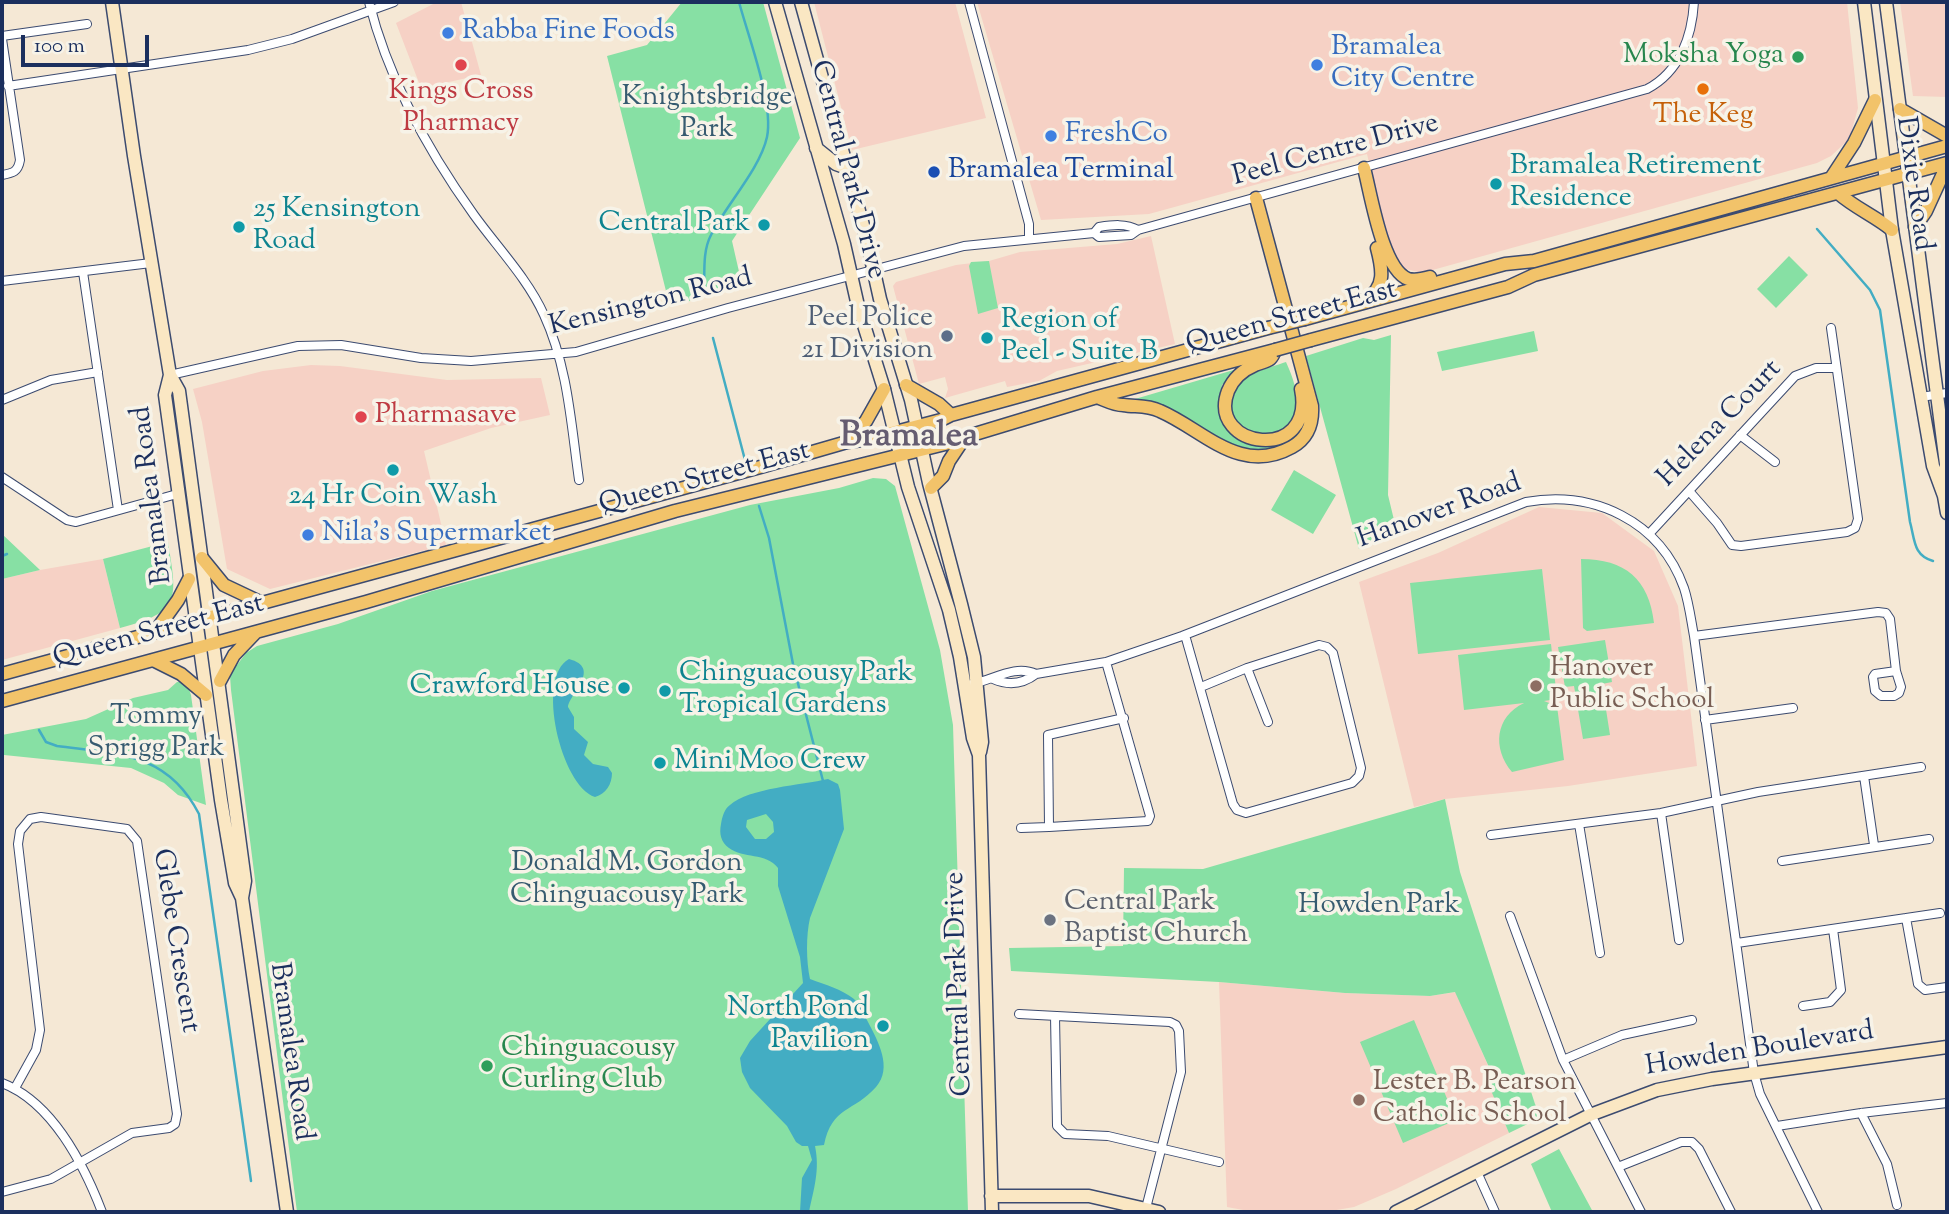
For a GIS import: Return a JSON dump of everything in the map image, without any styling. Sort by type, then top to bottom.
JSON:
[{"type":"main road","name":"Bramalea Road","points":[[112,2],[170,375],[179,391],[245,881],[242,898]]},
{"type":"main road","name":"Central Park Drive","points":[[775,2],[858,306],[884,389],[908,487],[971,684]]},
{"type":"main road","name":"Central Park Drive","points":[[802,2],[906,385],[974,657],[971,684],[973,738],[979,755],[992,1212]]},
{"type":"main road","name":"Dixie Road","points":[[1864,2],[1892,230],[1933,466],[1947,513]]},
{"type":"main road","name":"Dixie Road","points":[[1886,2],[1915,227],[1942,394],[1946,464],[1944,496]]},
{"type":"main road","points":[[1831,178],[1854,144],[1875,100]]},
{"type":"main road","points":[[1900,109],[1947,136]]},
{"type":"main road","name":"Queen Street East","points":[[2,674],[847,442],[917,427],[951,415],[1505,264],[1534,261],[1947,146]]},
{"type":"main road","points":[[816,148],[836,164],[847,168]]},
{"type":"main road","points":[[1915,227],[1926,211],[1947,164]]},
{"type":"main road","name":"Queen Street East","points":[[2,701],[256,632],[686,508],[957,441],[1097,397],[1508,287],[1534,275],[1947,164]]},
{"type":"main road","points":[[1360,169],[1390,262],[1404,276],[1418,280],[1488,261],[1505,264]]},
{"type":"main road","points":[[1327,312],[1369,298],[1380,287],[1382,280],[1381,261],[1360,169]]},
{"type":"main road","points":[[1838,193],[1853,206],[1892,230]]},
{"type":"main road","points":[[1253,199],[1303,398],[1301,412],[1292,430],[1275,440],[1260,441],[1244,435],[1234,427],[1228,417],[1225,402],[1230,386],[1238,376],[1252,366],[1269,360],[1275,350]]},
{"type":"main road","points":[[1097,397],[1121,405],[1139,405],[1158,410],[1218,445],[1243,456],[1280,452],[1303,438],[1312,423],[1311,406],[1253,199]]},
{"type":"main road","name":"Bramalea Road","points":[[170,375],[165,396],[177,494],[235,883],[242,898],[288,1212]]},
{"type":"main road","points":[[906,385],[939,404],[951,415]]},
{"type":"main road","points":[[847,442],[866,421],[884,389]]},
{"type":"main road","points":[[931,488],[943,476],[949,461],[965,437]]},
{"type":"main road","points":[[202,558],[224,585],[262,603]]},
{"type":"main road","points":[[155,632],[189,579]]},
{"type":"main road","points":[[220,681],[234,655],[256,632]]},
{"type":"main road","points":[[153,660],[181,674],[206,695]]},
{"type":"main road","name":"Howden Boulevard","points":[[1396,1212],[1590,1115],[1657,1090],[1754,1073],[1947,1047]]},
{"type":"main road","points":[[992,1196],[1089,1196],[1160,1212]]},
{"type":"street","points":[[369,2],[388,58],[414,118],[471,212],[544,313],[564,370],[579,480]]},
{"type":"street","points":[[8,86],[248,50],[292,39],[394,2]]},
{"type":"street","points":[[970,2],[1029,224],[1029,239]]},
{"type":"street","name":"Peel Centre Drive","points":[[873,269],[964,246],[1094,233],[1099,237],[1131,235],[1138,230],[1647,89],[1665,78],[1688,39],[1694,2]]},
{"type":"street","points":[[2,175],[18,169],[20,160],[2,38],[87,24]]},
{"type":"street","points":[[2,281],[151,263]]},
{"type":"street","name":"Kensington Road","points":[[170,375],[298,346],[341,345],[421,358],[471,361],[559,355],[873,269]]},
{"type":"street","points":[[83,272],[118,510]]},
{"type":"street","points":[[1689,491],[1732,545],[1847,532],[1855,528],[1858,519],[1831,328]]},
{"type":"street","name":"Helena Court","points":[[1649,534],[1796,376],[1816,368],[1836,368]]},
{"type":"street","points":[[2,400],[51,380],[98,372]]},
{"type":"street","points":[[1921,397],[1942,394]]},
{"type":"street","points":[[1740,435],[1775,462]]},
{"type":"street","points":[[2,477],[67,520],[76,523],[177,494]]},
{"type":"street","name":"Hanover Road","points":[[971,684],[993,679],[1004,684],[1027,681],[1036,674],[1106,662],[1185,635],[1527,502],[1561,498],[1597,504],[1617,512],[1649,534],[1664,550],[1684,589],[1694,636],[1754,1073],[1760,1094],[1818,1212]]},
{"type":"street","points":[[1694,636],[1849,615],[1886,613],[1890,619],[1896,671]]},
{"type":"street","points":[[1185,635],[1233,804],[1237,810],[1246,813],[1352,783],[1359,776],[1361,768],[1333,653],[1327,647],[1319,645],[1247,668],[1201,687]]},
{"type":"street","points":[[1021,828],[1148,821],[1150,816],[1106,662]]},
{"type":"street","points":[[1247,668],[1268,722]]},
{"type":"street","points":[[1705,720],[1793,708]]},
{"type":"street","points":[[1049,827],[1048,735],[1124,718]]},
{"type":"street","points":[[1491,835],[1661,813],[1758,792],[1921,767]]},
{"type":"street","points":[[1864,776],[1874,845]]},
{"type":"street","points":[[1661,813],[1679,940]]},
{"type":"street","name":"Glebe Crescent","points":[[15,1088],[36,1050],[40,1030],[18,844],[20,831],[30,819],[41,817],[127,829],[137,841],[177,1117],[172,1127],[132,1133],[79,1164]]},
{"type":"street","points":[[1580,824],[1600,953]]},
{"type":"street","points":[[1782,861],[1874,845],[1929,839]]},
{"type":"street","points":[[1737,943],[1940,913]]},
{"type":"street","points":[[1510,916],[1563,1060],[1641,1212]]},
{"type":"street","points":[[1906,918],[1918,984],[1925,990],[1947,987]]},
{"type":"street","points":[[1803,1006],[1830,1002],[1841,990],[1833,929]]},
{"type":"street","points":[[1019,1014],[1170,1022],[1176,1025],[1179,1031],[1181,1072],[1145,1210]]},
{"type":"street","points":[[1055,1016],[1057,1126],[1061,1132],[1065,1135],[1108,1136],[1219,1162]]},
{"type":"street","points":[[1563,1060],[1622,1035],[1692,1020]]},
{"type":"street","points":[[2,1083],[15,1088],[35,1104],[54,1125],[79,1164],[102,1212]]},
{"type":"street","points":[[1777,1126],[1861,1113],[1947,1104]]},
{"type":"street","points":[[1861,1113],[1887,1164],[1897,1205]]},
{"type":"street","points":[[1618,1167],[1681,1142],[1692,1142],[1699,1150],[1731,1212]]},
{"type":"street","points":[[2,1192],[36,1184],[79,1164]]},
{"type":"street","points":[[1477,1172],[1495,1212]]},
{"type":"shaded area","points":[[437,2],[461,2],[481,75],[421,88],[396,23]]},
{"type":"shaded area","points":[[814,2],[955,2],[986,118],[852,150]]},
{"type":"shaded area","points":[[977,2],[1847,2],[1858,108],[1846,142],[1831,156],[1817,163],[1429,271],[1405,271],[1390,253],[1367,154],[1149,214],[1041,220]]},
{"type":"shaded area","points":[[1900,2],[1947,2],[1947,97],[1913,96]]},
{"type":"shaded area","points":[[1151,236],[1175,344],[1057,371],[1039,381],[1007,387],[1005,381],[945,398],[948,389],[945,377],[919,384],[893,286],[896,282],[956,265],[989,261],[1020,252],[1117,244]]},
{"type":"shaded area","points":[[311,365],[340,366],[447,380],[541,378],[550,415],[491,428],[424,451],[446,545],[270,589],[227,569],[202,422],[193,389],[263,371]]},
{"type":"shaded area","name":"Hanover Public School","points":[[1539,507],[1602,513],[1654,551],[1678,606],[1697,766],[1568,786],[1445,799],[1414,807],[1359,582],[1438,553]]},
{"type":"shaded area","points":[[103,559],[120,628],[2,660],[2,579]]},
{"type":"shaded area","name":"Lester B. Pearson Catholic School","points":[[1219,982],[1345,993],[1430,996],[1456,992],[1493,1077],[1488,1081],[1509,1133],[1354,1207],[1325,1212],[1254,1212],[1227,1207]]},
{"type":"green space","name":"Knightsbridge Park","points":[[682,2],[763,2],[800,138],[732,241],[742,285],[670,307],[607,56],[647,45]]},
{"type":"green space","points":[[1789,256],[1808,275],[1776,308],[1757,289]]},
{"type":"green space","points":[[989,261],[998,308],[978,314],[969,266],[971,262]]},
{"type":"green space","points":[[1534,331],[1538,351],[1442,371],[1437,352]]},
{"type":"green space","points":[[1391,335],[1388,495],[1394,520],[1402,533],[1359,549],[1306,356],[1363,338],[1374,340]]},
{"type":"green space","points":[[1286,362],[1297,397],[1291,423],[1281,433],[1266,437],[1238,426],[1232,411],[1231,398],[1240,381],[1249,375]]},
{"type":"green space","points":[[1237,369],[1222,385],[1218,413],[1231,434],[1249,445],[1273,446],[1296,433],[1307,410],[1300,434],[1290,443],[1262,451],[1239,449],[1160,406],[1135,399]]},
{"type":"green space","points":[[1294,470],[1336,495],[1313,534],[1271,510]]},
{"type":"green space","name":"Donald M. Gordon Chinguacousy Park","points":[[873,478],[886,479],[895,486],[940,650],[953,725],[968,1212],[297,1212],[231,690],[230,676],[234,665],[257,646],[338,624],[432,591],[750,505],[839,488]]},
{"type":"green space","points":[[2,534],[40,570],[2,579]]},
{"type":"green space","points":[[168,542],[173,577],[171,600],[165,609],[155,616],[120,628],[103,559]]},
{"type":"green space","points":[[1581,559],[1610,563],[1632,574],[1647,594],[1654,623],[1587,631],[1583,628]]},
{"type":"green space","points":[[1542,569],[1550,640],[1418,654],[1410,583]]},
{"type":"green space","points":[[1605,640],[1612,682],[1602,684],[1610,735],[1583,739],[1574,686],[1565,687],[1558,647]]},
{"type":"green space","points":[[1551,644],[1557,699],[1544,701],[1557,706],[1564,760],[1512,772],[1501,753],[1500,734],[1507,716],[1524,703],[1464,710],[1458,655]]},
{"type":"green space","name":"Tommy Sprigg Park","points":[[177,682],[189,689],[191,695],[206,805],[178,795],[164,783],[131,768],[4,755],[2,757],[2,735],[86,719],[133,698],[168,690]]},
{"type":"green space","name":"Howden Park","points":[[1445,799],[1460,872],[1535,1104],[1542,1117],[1509,1133],[1487,1081],[1493,1076],[1455,992],[1430,996],[1345,993],[1219,982],[1011,971],[1009,948],[1123,946],[1124,868],[1203,869]]},
{"type":"green space","points":[[1414,1020],[1456,1120],[1403,1143],[1360,1042]]},
{"type":"green space","points":[[1559,1149],[1593,1212],[1552,1212],[1531,1164]]},
{"type":"water","points":[[569,659],[579,663],[584,674],[568,707],[574,717],[574,729],[588,742],[584,755],[593,764],[608,767],[612,773],[608,788],[595,797],[583,789],[572,773],[557,731],[553,708],[554,687],[559,670]]},
{"type":"water","points":[[828,779],[838,784],[840,790],[844,829],[810,918],[807,948],[810,979],[839,990],[856,1001],[879,1046],[884,1063],[881,1080],[876,1087],[838,1116],[832,1123],[824,1145],[815,1146],[817,1171],[809,1212],[800,1212],[802,1178],[812,1160],[808,1146],[796,1142],[787,1126],[750,1088],[742,1072],[740,1058],[750,1041],[803,983],[800,957],[778,886],[778,868],[767,860],[741,854],[729,848],[722,840],[720,831],[725,811],[739,799],[776,788]],"holes":[[[766,814],[773,822],[774,832],[766,839],[755,839],[746,827],[747,820]]]},
{"type":"waterway","points":[[704,293],[708,242],[717,223],[757,162],[767,137],[764,89],[739,2]]},
{"type":"waterway","points":[[1817,229],[1870,290],[1880,310],[1914,541],[1918,551],[1933,561]]},
{"type":"waterway","points":[[713,338],[745,460]]},
{"type":"waterway","points":[[759,506],[769,538],[793,664],[823,781]]},
{"type":"waterway","points":[[2,556],[7,554]]},
{"type":"waterway","points":[[39,730],[46,742],[57,746],[120,755],[156,767],[172,778],[199,814],[251,1181]]},
{"type":"place","name":"Rabba Fine Foods","points":[[448,33]]},
{"type":"place","name":"Moksha Yoga","points":[[1798,57]]},
{"type":"place","name":"Kings Cross Pharmacy","points":[[461,65]]},
{"type":"place","name":"Bramalea City Centre","points":[[1317,65]]},
{"type":"place","name":"The Keg","points":[[1703,89]]},
{"type":"place","name":"FreshCo","points":[[1051,136]]},
{"type":"place","name":"Bramalea Terminal","points":[[934,172]]},
{"type":"place","name":"Bramalea Retirement Residence","points":[[1496,184]]},
{"type":"place","name":"Central Park","points":[[764,225]]},
{"type":"place","name":"25 Kensington Road","points":[[239,227]]},
{"type":"place","name":"Peel Police 21 Division","points":[[947,336]]},
{"type":"place","name":"Region of Peel - Suite B","points":[[987,338]]},
{"type":"place","name":"Pharmasave","points":[[361,417]]},
{"type":"place","name":"24 Hr Coin Wash","points":[[393,470]]},
{"type":"place","name":"Nila’s Supermarket","points":[[308,535]]},
{"type":"place","name":"Hanover Public School","points":[[1536,686]]},
{"type":"place","name":"Crawford House","points":[[624,688]]},
{"type":"place","name":"Chinguacousy Park Tropical Gardens","points":[[665,691]]},
{"type":"place","name":"Mini Moo Crew","points":[[660,763]]},
{"type":"place","name":"Central Park Baptist Church","points":[[1050,920]]},
{"type":"place","name":"North Pond Pavilion","points":[[883,1026]]},
{"type":"place","name":"Chinguacousy Curling Club","points":[[487,1066]]},
{"type":"place","name":"Lester B. Pearson Catholic School","points":[[1359,1100]]},
{"type":"district","name":"Bramalea","points":[[909,439]]}]
